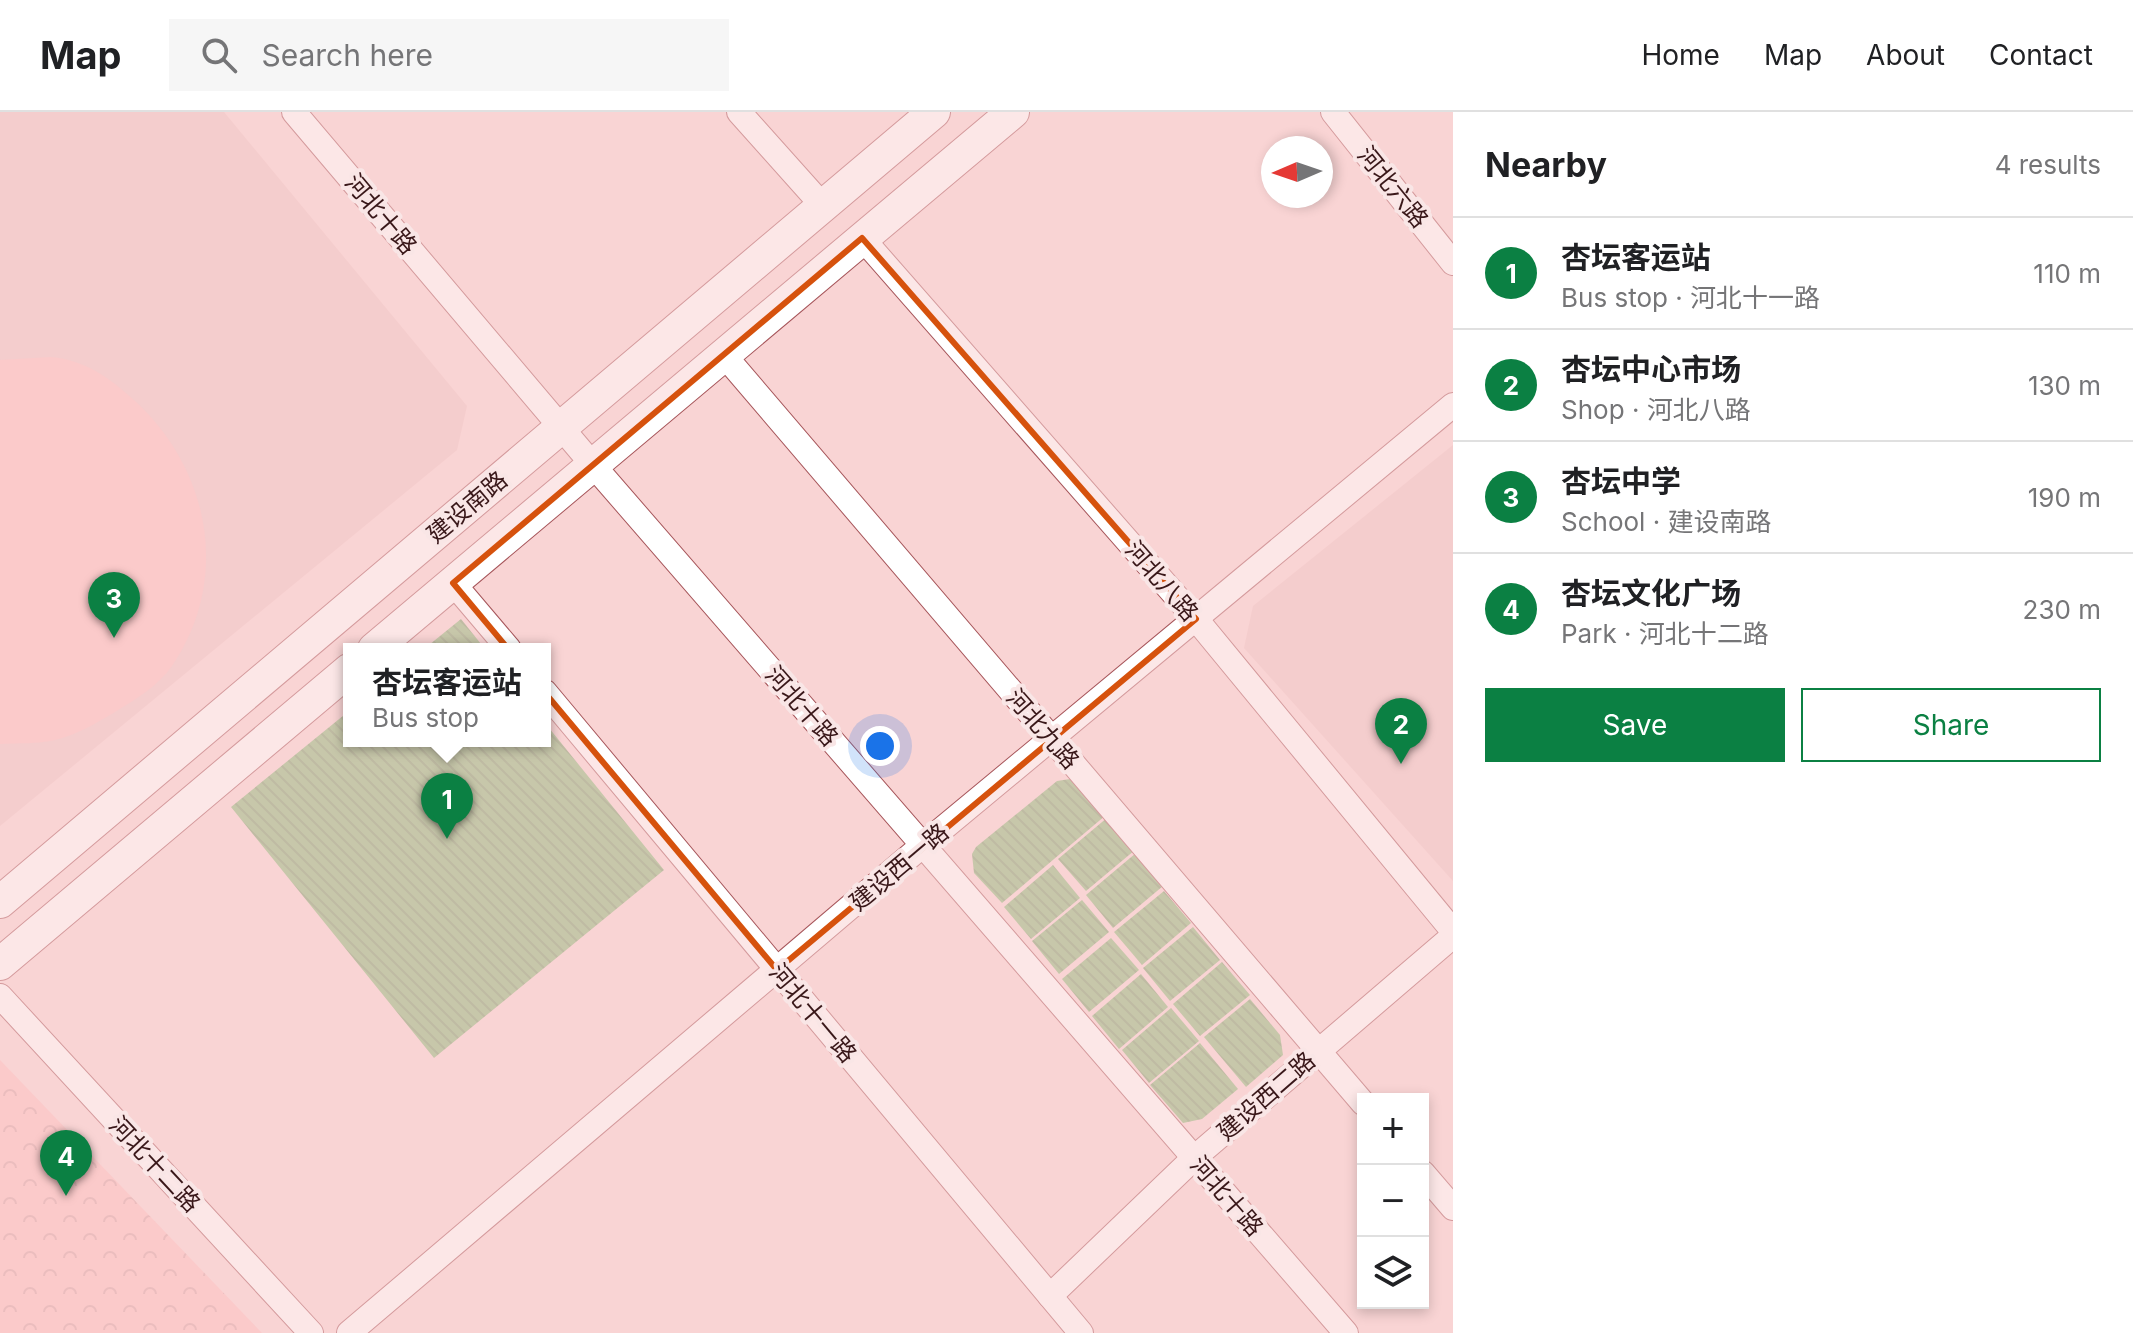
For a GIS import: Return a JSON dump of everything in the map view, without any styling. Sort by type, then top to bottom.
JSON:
[{"type":"main road","name":"建设南路","points":[[0,902],[934,112]]},
{"type":"main road","name":"建设南路","points":[[381,643],[1013,112]]},
{"type":"main road","points":[[0,964],[343,675]]},
{"type":"street","name":"河北十路","points":[[294,112],[593,465],[1346,1333]]},
{"type":"street","points":[[739,112],[823,206]]},
{"type":"street","name":"河北六路","points":[[1333,112],[1453,263]]},
{"type":"street","name":"河北八路","points":[[862,238],[1196,619],[1453,934]]},
{"type":"street","name":"河北九路","points":[[724,355],[1357,1096]]},
{"type":"street","name":"建设西一路","points":[[349,1333],[923,845],[1453,405]]},
{"type":"street","points":[[453,583],[504,643]]},
{"type":"street","name":"河北十一路","points":[[551,699],[1081,1333]]},
{"type":"street","name":"建设西二路","points":[[1050,1296],[1194,1158],[1453,934]]},
{"type":"street","name":"河北十二路","points":[[0,996],[311,1333]]},
{"type":"street","points":[[1429,1180],[1453,1208]]},
{"type":"highlighted area","points":[[862,238],[1196,619],[777,970],[453,583]]},
{"type":"shaded area","points":[[0,112],[224,112],[467,406],[457,450],[0,826]]},
{"type":"shaded area","points":[[1453,445],[1453,881],[1244,648],[1253,606]]},
{"type":"green space","points":[[51,357],[86,366],[116,385],[161,429],[181,459],[195,492],[204,527],[206,562],[202,598],[190,632],[172,666],[146,692],[71,735],[41,742],[0,744],[0,360]]},
{"type":"green space","points":[[0,1060],[262,1333],[0,1333]]},
{"type":"building","points":[[461,619],[480,643],[431,643]]},
{"type":"building","points":[[343,716],[343,747],[551,747],[551,730],[664,870],[434,1058],[231,807]]},
{"type":"building","points":[[1070,779],[1106,815],[1002,903],[974,873],[972,854],[976,847],[1057,781]]},
{"type":"building","points":[[1108,817],[1135,850],[1086,891],[1058,859]]},
{"type":"building","points":[[1136,853],[1163,886],[1113,928],[1086,895]]},
{"type":"building","points":[[1053,865],[1080,898],[1031,939],[1004,907]]},
{"type":"building","points":[[1164,891],[1191,923],[1142,965],[1114,932]]},
{"type":"building","points":[[1082,900],[1109,932],[1059,974],[1032,941]]},
{"type":"building","points":[[1193,927],[1220,960],[1170,1001],[1143,968]]},
{"type":"building","points":[[1111,938],[1139,970],[1089,1012],[1062,979]]},
{"type":"building","points":[[1222,962],[1250,995],[1200,1036],[1173,1004]]},
{"type":"building","points":[[1141,974],[1168,1007],[1119,1049],[1092,1016]]},
{"type":"building","points":[[1250,999],[1280,1035],[1283,1055],[1246,1087],[1204,1037]]},
{"type":"building","points":[[1171,1008],[1199,1041],[1149,1083],[1122,1050]]},
{"type":"building","points":[[1200,1043],[1238,1089],[1202,1119],[1183,1123],[1150,1085]]},
{"type":"place","name":"杏坛中学","points":[[114,638]]},
{"type":"place","name":"杏坛中心市场","points":[[1401,764]]},
{"type":"place","name":"杏坛客运站","points":[[447,839]]},
{"type":"place","name":"杏坛文化广场","points":[[66,1196]]}]
